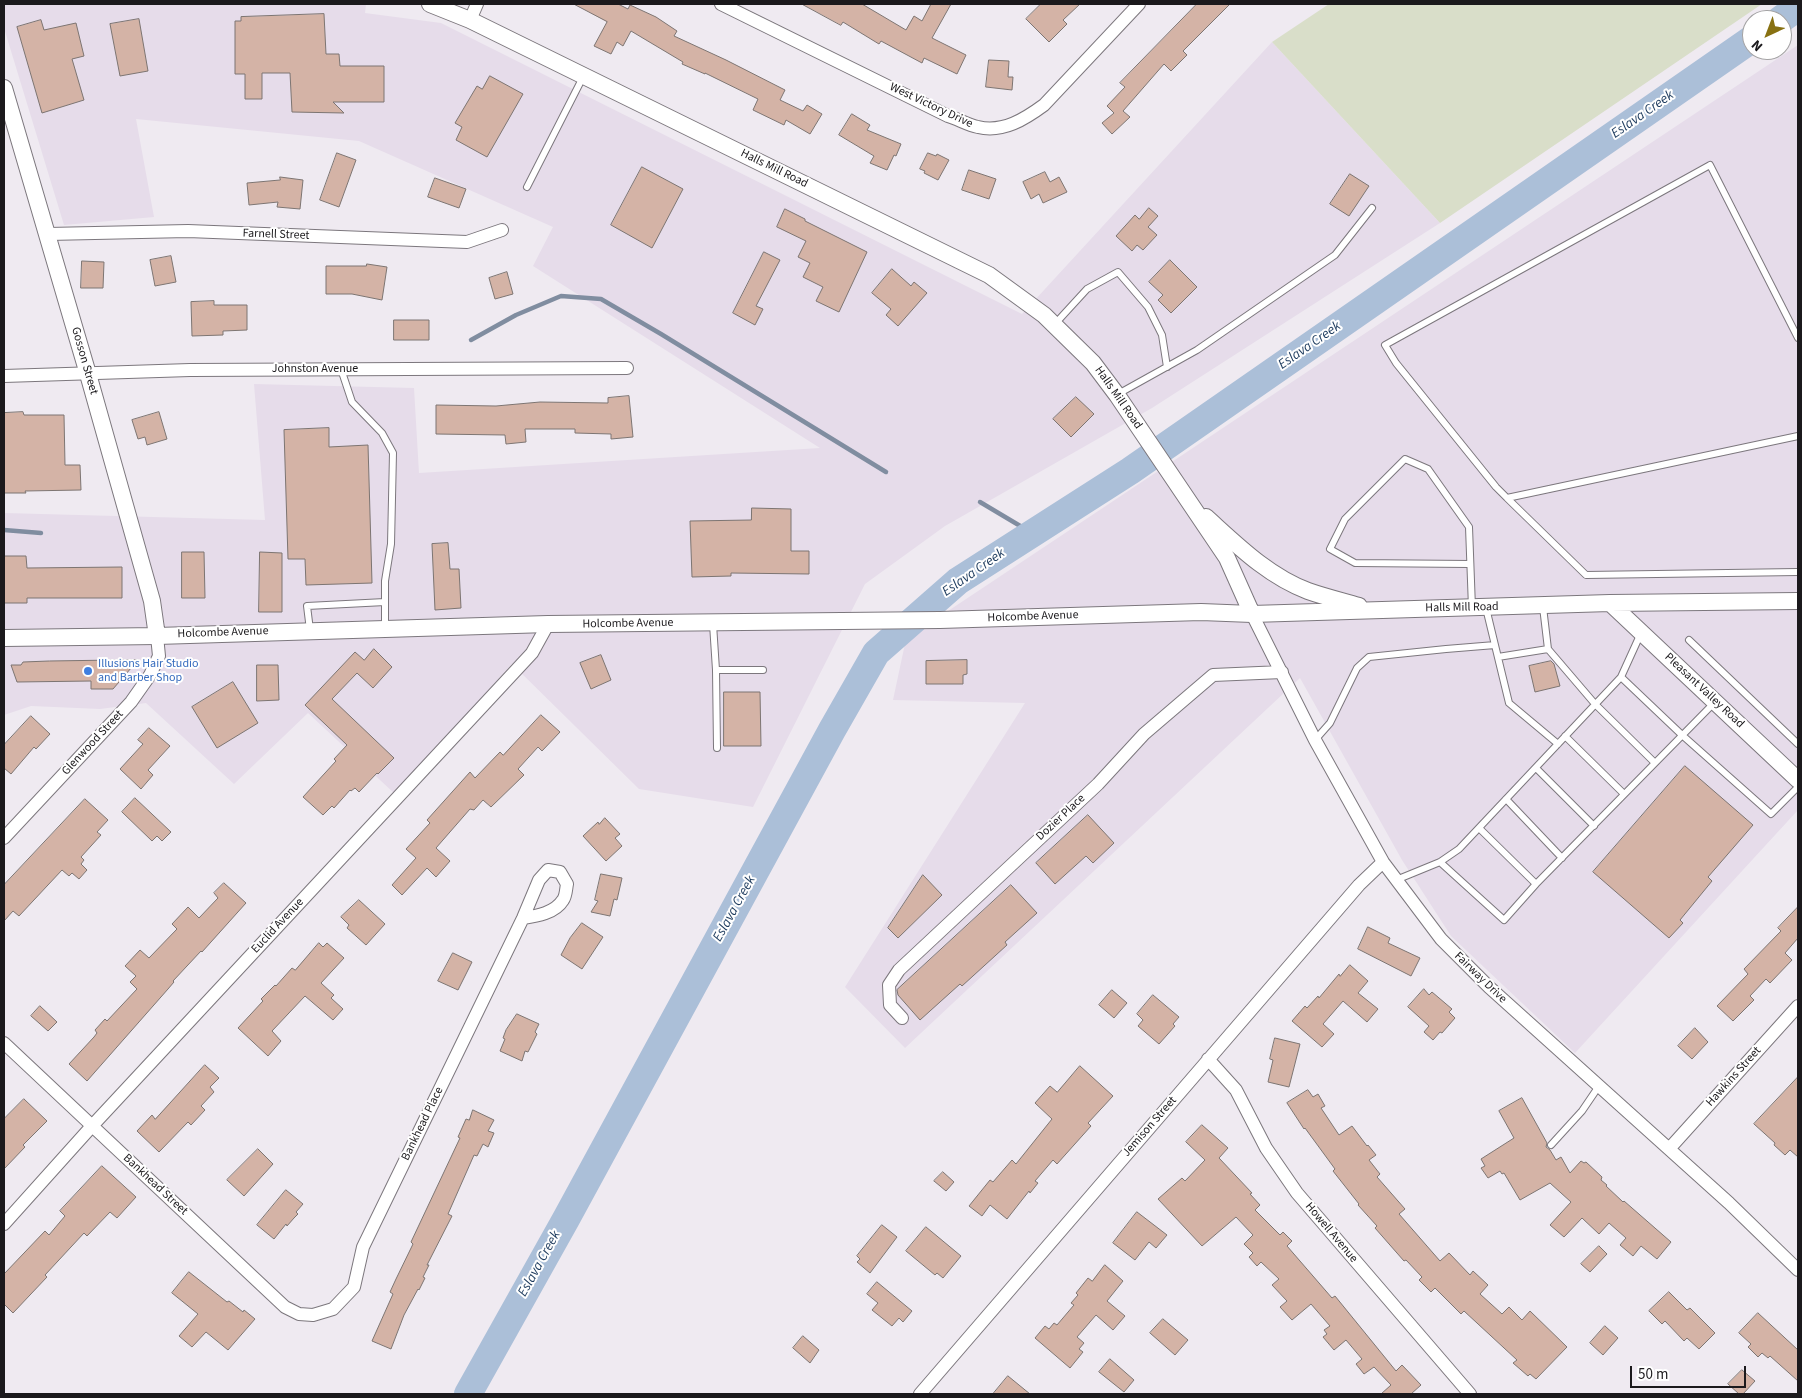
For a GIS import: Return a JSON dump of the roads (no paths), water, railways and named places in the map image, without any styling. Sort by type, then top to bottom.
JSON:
[{"type":"street","name":"Halls Mill Road","points":[[430,4],[470,20],[989,275],[1044,315],[1093,363],[1117,395],[1227,558],[1252,614],[1610,603],[1798,601]]},
{"type":"street","points":[[470,20],[477,4]]},
{"type":"street","name":"West Victory Drive","points":[[721,4],[948,116],[977,127],[996,129],[1026,118],[1044,105],[1139,4]]},
{"type":"street","name":"Gosson Street","points":[[4,88],[48,234],[152,601],[157,636]]},
{"type":"street","name":"Farnell Street","points":[[48,234],[188,231],[467,242],[502,230]]},
{"type":"street","name":"Johnston Avenue","points":[[4,376],[190,370],[627,368]]},
{"type":"street","points":[[1183,495],[1248,556],[1274,573],[1307,590],[1371,610]]},
{"type":"street","name":"Pleasant Valley Road","points":[[1610,603],[1798,780]]},
{"type":"street","name":"Holcombe Avenue","points":[[4,638],[157,636],[548,624],[940,620],[1201,612],[1252,614]]},
{"type":"street","name":"Fairway Drive","points":[[1252,614],[1315,740],[1383,862],[1441,939],[1489,987],[1729,1203],[1798,1270]]},
{"type":"street","name":"Euclid Avenue","points":[[4,1224],[92,1126],[532,653],[548,624]]},
{"type":"street","name":"Glenwood Street","points":[[4,838],[131,702],[150,675],[159,656],[157,636]]},
{"type":"street","name":"Dozier Place","points":[[902,1018],[890,1005],[889,985],[899,970],[1098,784],[1144,734],[1213,675],[1282,672]]},
{"type":"street","name":"Jemison Street","points":[[920,1394],[1359,885],[1383,862]]},
{"type":"street","name":"Bankhead Place","points":[[313,1315],[333,1309],[354,1287],[363,1247],[524,918]]},
{"type":"street","name":"Hawkins Street","points":[[1669,1149],[1798,1006]]},
{"type":"street","name":"Bankhead Street","points":[[4,1043],[285,1307],[299,1314],[313,1315]]},
{"type":"street","name":"Howell Avenue","points":[[1208,1059],[1236,1090],[1266,1148],[1297,1193],[1470,1394]]},
{"type":"lane","points":[[527,187],[584,76]]},
{"type":"lane","points":[[1798,338],[1710,165],[1385,345],[1402,371],[1496,487],[1586,575],[1798,572]]},
{"type":"lane","points":[[1117,395],[1197,350],[1335,255],[1372,208]]},
{"type":"lane","points":[[1054,325],[1087,289],[1118,272],[1148,307],[1162,335],[1167,367]]},
{"type":"lane","points":[[341,369],[352,402],[382,433],[393,454],[391,544],[385,581],[385,628]]},
{"type":"lane","points":[[1507,498],[1798,436]]},
{"type":"lane","points":[[1470,564],[1355,563],[1330,549],[1345,519],[1405,459],[1428,469],[1469,527],[1470,564],[1479,608],[1495,645],[1509,703],[1558,744]]},
{"type":"lane","points":[[310,630],[307,606],[385,602]]},
{"type":"lane","points":[[1543,606],[1548,649],[1595,704],[1655,763]]},
{"type":"lane","points":[[713,623],[718,748]]},
{"type":"lane","points":[[1396,880],[1440,862],[1459,849],[1621,676],[1641,632]]},
{"type":"lane","points":[[1689,640],[1798,744]]},
{"type":"lane","points":[[1315,740],[1330,724],[1356,668],[1369,657],[1495,645]]},
{"type":"lane","points":[[1498,657],[1548,649]]},
{"type":"lane","points":[[716,670],[763,670]]},
{"type":"lane","points":[[1621,676],[1682,735],[1771,814],[1798,787]]},
{"type":"lane","points":[[1440,862],[1504,920],[1536,884],[1715,702]]},
{"type":"lane","points":[[1565,736],[1624,794]]},
{"type":"lane","points":[[1536,768],[1594,826]]},
{"type":"lane","points":[[1506,799],[1562,858]]},
{"type":"lane","points":[[1479,828],[1536,884]]},
{"type":"lane","points":[[1551,1145],[1582,1112],[1599,1086]]},
{"type":"waterway","name":"Eslava Creek","points":[[1792,11],[1798,7]]},
{"type":"waterway","name":"Eslava Creek","points":[[468,1394],[876,653],[958,581],[1130,471],[1742,46]]},
{"type":"waterway","points":[[471,340],[516,315],[561,296],[601,299],[886,472]]},
{"type":"waterway","points":[[980,502],[1032,533]]},
{"type":"waterway","points":[[4,530],[41,533]]},
{"type":"place","name":"Illusions Hair Studio and Barber Shop","points":[[88,671]]}]
